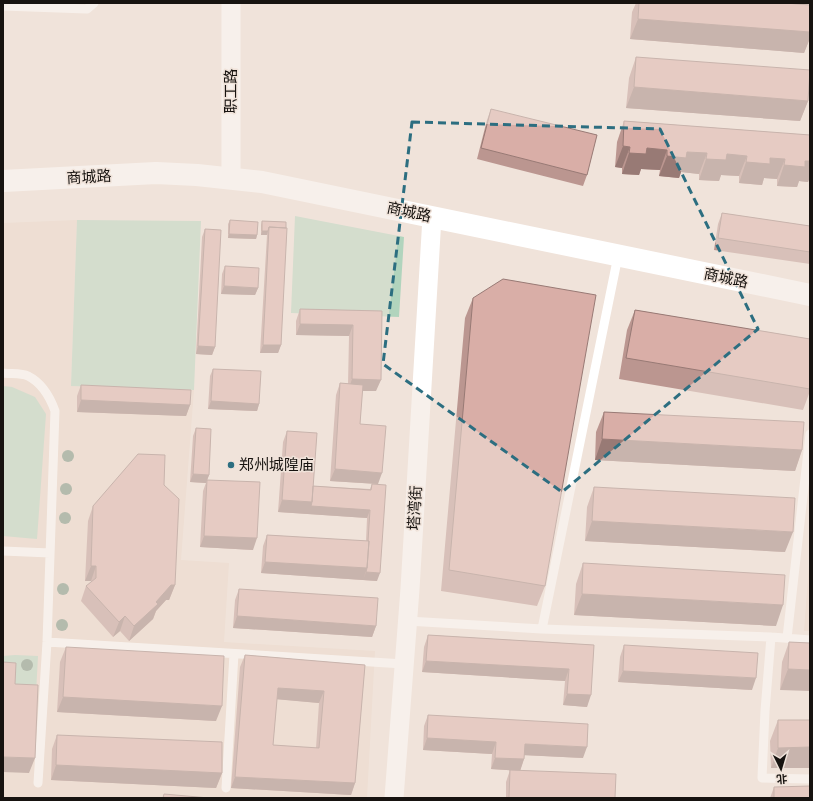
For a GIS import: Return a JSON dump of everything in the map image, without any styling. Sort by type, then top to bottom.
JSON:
[{"type":"street","name":"职工路","points":[[231,3],[231,179]]},
{"type":"street","name":"商城路","points":[[3,181],[156,173],[262,182],[810,296]]},
{"type":"street","name":"塔湾街","points":[[394,798],[408,621],[432,217]]},
{"type":"lane","points":[[3,6],[87,9],[94,3]]},
{"type":"lane","points":[[542,629],[618,256]]},
{"type":"lane","points":[[3,373],[27,376],[40,385],[50,397],[55,410],[47,642],[38,783]]},
{"type":"lane","points":[[787,638],[810,434]]},
{"type":"lane","points":[[3,551],[50,553]]},
{"type":"lane","points":[[408,621],[542,629],[771,637],[810,640]]},
{"type":"lane","points":[[771,637],[765,711],[762,778],[810,778]]},
{"type":"lane","points":[[47,642],[404,664]]},
{"type":"lane","points":[[226,788],[234,654]]},
{"type":"highlighted area","points":[[412,122],[660,129],[758,329],[562,492],[383,364]]},
{"type":"shaded area","points":[[77,220],[71,386],[194,390],[181,560],[229,563],[224,642],[375,651],[367,798],[3,798],[3,223]]},
{"type":"shaded area","points":[[810,551],[810,631],[804,631]]},
{"type":"green space","points":[[295,216],[404,237],[399,317],[291,313]]},
{"type":"green space","points":[[77,220],[201,221],[194,390],[71,386]]},
{"type":"green space","points":[[3,386],[12,387],[35,397],[46,414],[37,539],[3,536]]},
{"type":"green space","points":[[3,656],[38,656],[36,693],[13,692],[3,674]]},
{"type":"building","points":[[639,3],[785,3],[810,5],[810,32],[638,19]]},
{"type":"building","points":[[636,57],[810,70],[808,101],[634,87]]},
{"type":"building","points":[[491,109],[597,135],[587,175],[481,148]]},
{"type":"building","points":[[624,121],[810,135],[810,161],[805,161],[805,167],[784,165],[785,159],[770,158],[770,164],[746,162],[747,156],[727,154],[726,160],[706,159],[707,153],[687,152],[686,158],[667,156],[667,150],[647,148],[646,154],[629,153],[630,147],[623,146]]},
{"type":"building","points":[[722,213],[810,226],[810,252],[718,238]]},
{"type":"building","points":[[230,220],[258,222],[257,235],[229,234]]},
{"type":"building","points":[[262,221],[286,222],[286,228],[269,227],[268,231],[262,231]]},
{"type":"building","points":[[269,227],[287,228],[281,345],[263,345]]},
{"type":"building","points":[[205,229],[221,230],[215,347],[198,346]]},
{"type":"building","points":[[225,266],[259,268],[258,288],[224,286]]},
{"type":"building","points":[[503,279],[596,295],[545,586],[449,570],[473,298]]},
{"type":"building","points":[[300,309],[382,311],[381,380],[352,379],[353,325],[300,324]]},
{"type":"building","points":[[635,310],[810,339],[810,389],[626,358]]},
{"type":"building","points":[[213,369],[261,371],[259,404],[211,401]]},
{"type":"building","points":[[340,383],[363,385],[360,424],[386,426],[382,473],[335,469]]},
{"type":"building","points":[[81,385],[191,390],[190,405],[81,400]]},
{"type":"building","points":[[604,412],[804,422],[802,450],[602,439]]},
{"type":"building","points":[[196,428],[211,429],[209,475],[193,474]]},
{"type":"building","points":[[287,431],[317,433],[312,502],[282,500]]},
{"type":"building","points":[[138,454],[165,455],[164,485],[179,499],[175,585],[171,585],[156,602],[158,604],[134,626],[125,616],[119,622],[86,586],[96,578],[96,566],[91,566],[93,506]]},
{"type":"building","points":[[207,480],[260,482],[257,538],[204,536]]},
{"type":"building","points":[[372,484],[386,485],[380,573],[366,572],[370,510],[311,506],[313,486],[371,490]]},
{"type":"building","points":[[594,487],[795,498],[793,532],[592,521]]},
{"type":"building","points":[[267,535],[369,541],[367,568],[265,562]]},
{"type":"building","points":[[583,563],[785,575],[783,605],[582,594]]},
{"type":"building","points":[[239,589],[378,598],[376,626],[237,616]]},
{"type":"building","points":[[428,635],[594,645],[591,695],[567,694],[569,669],[426,661]]},
{"type":"building","points":[[789,642],[810,643],[810,670],[788,669]]},
{"type":"building","points":[[624,645],[758,653],[756,678],[623,671]]},
{"type":"building","points":[[66,647],[224,656],[222,706],[63,697]]},
{"type":"building","points":[[245,655],[365,665],[355,783],[235,777]],"holes":[[[278,688],[324,691],[319,748],[273,745]]]},
{"type":"building","points":[[3,662],[16,663],[15,684],[38,685],[35,758],[3,757]]},
{"type":"building","points":[[428,715],[588,724],[587,747],[525,744],[524,759],[495,758],[496,742],[427,738]]},
{"type":"building","points":[[778,720],[810,720],[810,747],[778,748]]},
{"type":"building","points":[[57,735],[222,742],[222,773],[56,765]]},
{"type":"building","points":[[510,770],[616,774],[615,798],[509,798]]},
{"type":"building","points":[[810,786],[810,798],[774,798],[774,787]]},
{"type":"building","points":[[164,794],[209,798],[163,798]]},
{"type":"place","name":"郑州城隍庙","points":[[231,465]]}]
